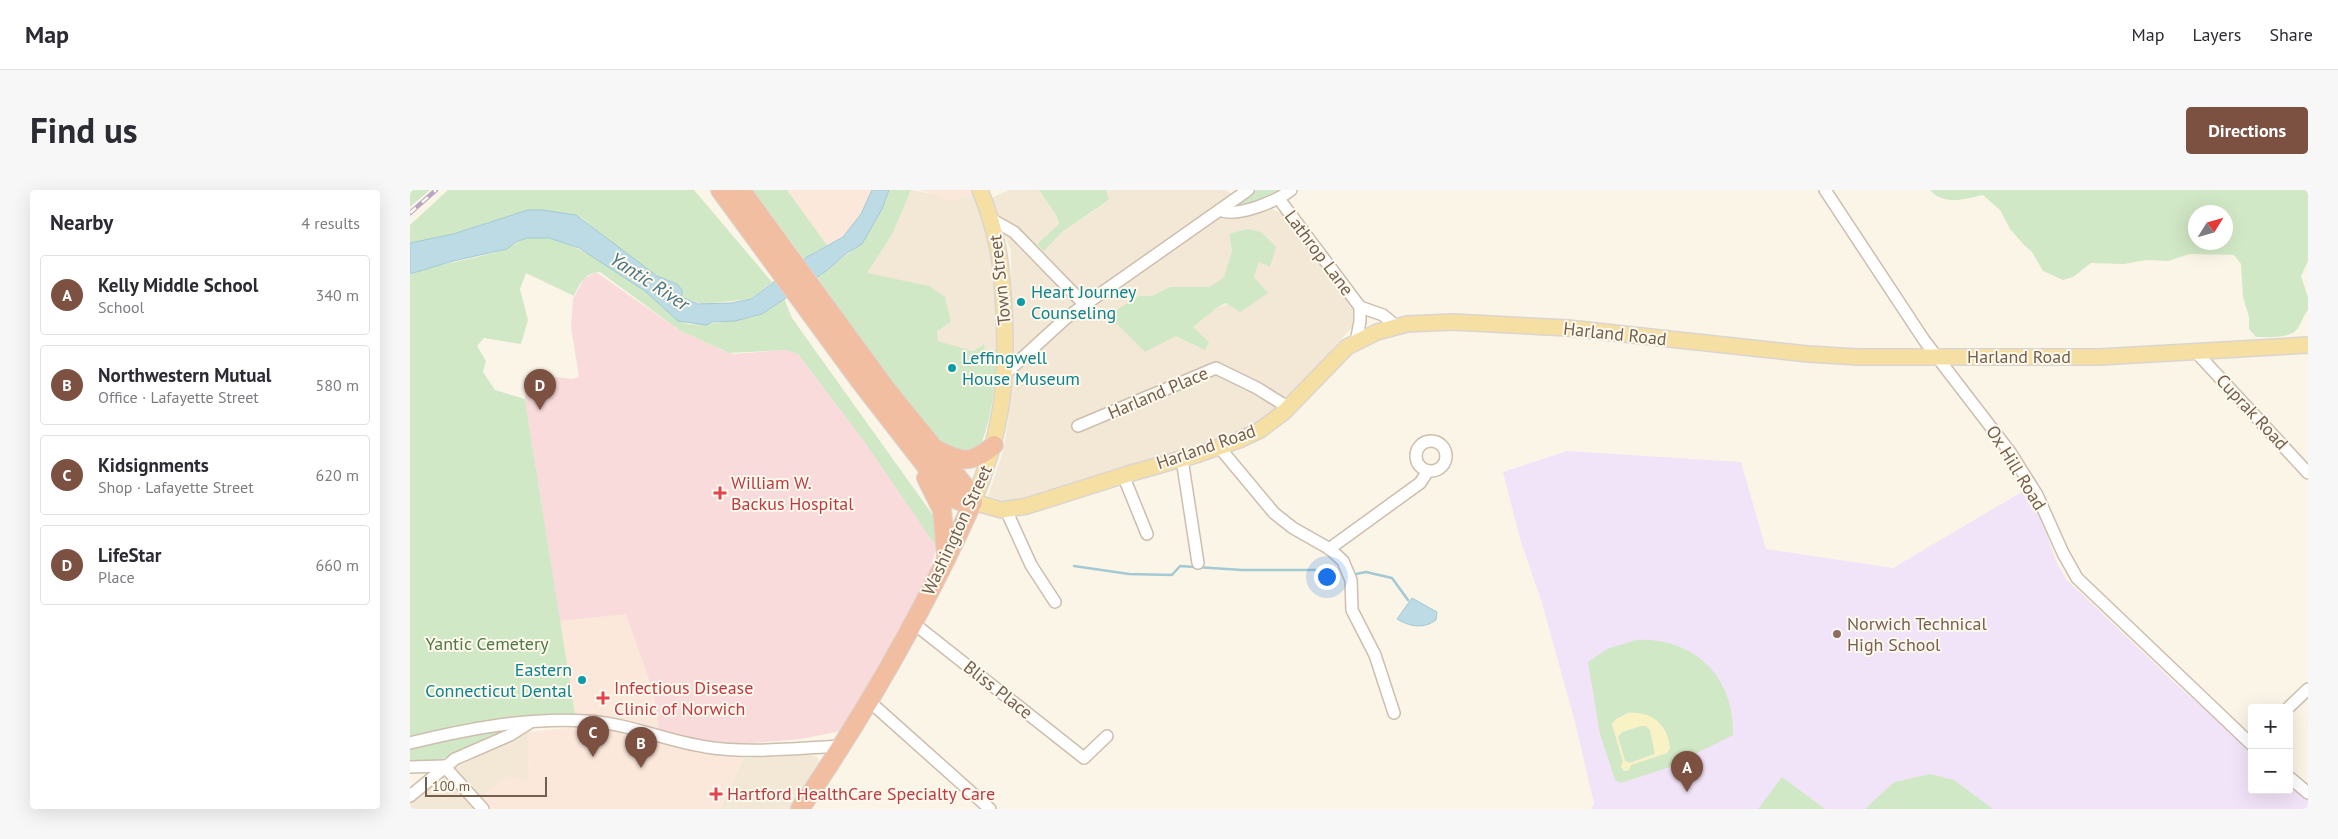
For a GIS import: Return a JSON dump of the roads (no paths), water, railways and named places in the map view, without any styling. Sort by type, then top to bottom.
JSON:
[{"type":"highway","points":[[720,190],[778,256],[813,304],[892,423],[952,496],[961,502],[973,502],[969,492],[813,304]]},
{"type":"highway","points":[[741,190],[778,256]]},
{"type":"highway","points":[[892,423],[898,441],[923,474],[941,505],[945,531],[945,560]]},
{"type":"highway","points":[[931,446],[953,457],[967,460],[978,457],[994,445]]},
{"type":"highway","name":"Washington Street","points":[[800,809],[869,701],[945,560],[973,502]]},
{"type":"main road","name":"Town Street","points":[[980,190],[992,219],[998,242],[1003,278],[1006,373]]},
{"type":"main road","name":"Harland Road","points":[[973,502],[990,508],[1006,510],[1039,503],[1219,447],[1260,430],[1289,408],[1337,356],[1356,342],[1396,326],[1435,322],[1531,326],[1606,332],[1820,355],[1937,358],[2100,357],[2308,344]]},
{"type":"main road","name":"Washington Street","points":[[973,502],[994,445],[1006,373]]},
{"type":"street","points":[[1006,373],[1048,333],[1084,304],[1248,190]]},
{"type":"street","name":"Lathrop Lane","points":[[1220,210],[1231,213],[1278,199],[1291,190]]},
{"type":"street","name":"Ox Hill Road","points":[[1825,190],[1937,358],[2006,445],[2026,476],[2077,578],[2248,740]]},
{"type":"street","name":"Lathrop Lane","points":[[1278,199],[1360,307],[1383,315],[1396,326]]},
{"type":"street","points":[[992,219],[1014,232],[1084,304]]},
{"type":"street","name":"Lathrop Lane","points":[[1356,342],[1360,321],[1360,307]]},
{"type":"street","name":"Cuprak Road","points":[[2195,351],[2308,473]]},
{"type":"street","name":"Harland Place","points":[[1078,426],[1216,368],[1257,388],[1289,408]]},
{"type":"street","points":[[1219,447],[1268,508],[1293,528],[1341,558],[1349,573],[1352,610],[1377,660],[1394,713]]},
{"type":"street","points":[[1182,459],[1198,563]]},
{"type":"street","points":[[1329,549],[1420,483],[1428,471]]},
{"type":"street","points":[[1124,475],[1147,534]]},
{"type":"street","points":[[1006,510],[1031,565],[1055,602]]},
{"type":"street","name":"Bliss Place","points":[[912,622],[1084,758],[1106,736]]},
{"type":"street","points":[[2292,704],[2308,689]]},
{"type":"street","points":[[869,701],[990,809]]},
{"type":"street","points":[[410,743],[474,729],[529,723],[594,721],[680,742],[737,750],[842,746]]},
{"type":"street","points":[[411,791],[444,766],[461,756],[513,733],[529,723]]},
{"type":"street","points":[[410,767],[444,766],[483,809]]},
{"type":"street","points":[[2293,780],[2308,793]]},
{"type":"water","name":"Yantic River","points":[[872,190],[889,190],[882,209],[862,244],[762,314],[735,321],[712,322],[706,325],[678,321],[645,291],[579,248],[549,238],[527,238],[516,242],[507,249],[453,261],[410,274],[410,243],[453,234],[528,210],[542,210],[576,215],[657,276],[677,284],[682,290],[682,297],[698,304],[731,303],[751,299],[807,257],[843,237],[861,214]]},
{"type":"water","points":[[1412,598],[1437,612],[1436,620],[1427,625],[1417,626],[1397,619]]},
{"type":"waterway","points":[[1074,566],[1129,574],[1172,575],[1180,566],[1242,570],[1329,570]]},
{"type":"waterway","points":[[1356,574],[1366,572],[1392,578],[1408,600]]},
{"type":"railway","points":[[410,213],[436,190]]},
{"type":"place","name":"Heart Journey Counseling","points":[[1021,302]]},
{"type":"place","name":"Leffingwell House Museum","points":[[952,368]]},
{"type":"place","name":"LifeStar","points":[[540,410]]},
{"type":"place","name":"William W. Backus Hospital","points":[[720,493]]},
{"type":"place","name":"Norwich Technical High School","points":[[1837,634]]},
{"type":"place","name":"Eastern Connecticut Dental","points":[[582,680]]},
{"type":"place","name":"Infectious Disease Clinic of Norwich","points":[[603,698]]},
{"type":"place","name":"Kidsignments","points":[[593,757]]},
{"type":"place","name":"Northwestern Mutual","points":[[641,768]]},
{"type":"place","name":"Kelly Middle School","points":[[1687,792]]},
{"type":"place","name":"Hartford HealthCare Specialty Care","points":[[716,794]]},
{"type":"park label","name":"Yantic Cemetery","points":[[487,644]]}]
